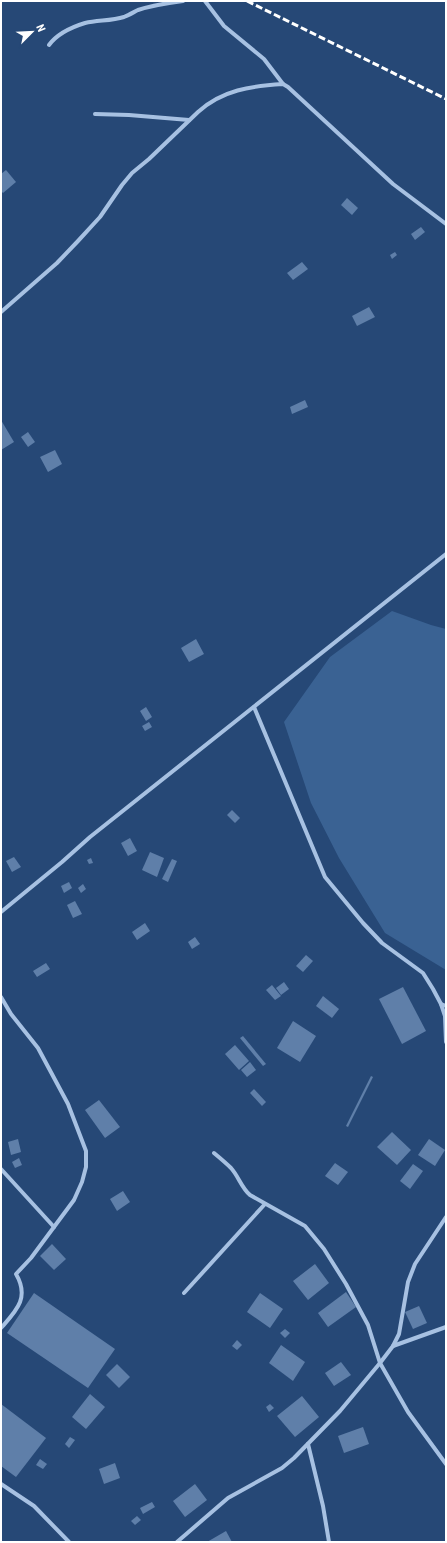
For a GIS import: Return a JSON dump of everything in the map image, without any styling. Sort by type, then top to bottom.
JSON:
[{"type":"street","points":[[49,45],[60,34],[85,23],[125,17],[155,5],[183,1]]},
{"type":"street","points":[[205,1],[224,26],[264,59],[283,84],[393,184],[446,224]]},
{"type":"street","points":[[1,312],[57,263],[100,217],[132,173],[149,159],[204,106],[229,93],[245,88],[283,84]]},
{"type":"street","points":[[94,114],[129,115],[189,120]]},
{"type":"street","points":[[1,912],[90,837],[446,554]]},
{"type":"street","points":[[254,707],[325,877],[332,888],[382,943],[423,973],[441,1004],[444,1016],[446,1042]]},
{"type":"street","points":[[1,997],[11,1014],[38,1048],[68,1104],[86,1151],[86,1167],[82,1182],[74,1200],[31,1258],[16,1274],[20,1281],[22,1290],[18,1308],[1,1328]]},
{"type":"street","points":[[441,1004],[446,1006]]},
{"type":"street","points":[[214,1153],[231,1168],[243,1189],[264,1204],[305,1226],[321,1244],[346,1284],[368,1325],[380,1363],[408,1412],[446,1464]]},
{"type":"street","points":[[1,1169],[54,1227]]},
{"type":"street","points":[[184,1293],[264,1204]]},
{"type":"street","points":[[177,1542],[228,1498],[282,1468],[294,1458],[340,1411],[380,1363],[393,1346],[399,1334],[408,1282],[415,1264],[446,1217]]},
{"type":"street","points":[[393,1346],[446,1327]]},
{"type":"street","points":[[308,1444],[323,1506],[329,1542]]},
{"type":"street","points":[[1,1484],[34,1506],[69,1542]]},
{"type":"shaded area","points":[[392,611],[446,629],[446,970],[385,933],[339,858],[311,803],[284,722],[330,657]]},
{"type":"building","points":[[6,170],[16,182],[3,193],[1,191],[1,174]]},
{"type":"building","points":[[347,198],[358,208],[352,215],[341,205]]},
{"type":"building","points":[[421,227],[425,232],[415,240],[411,234]]},
{"type":"building","points":[[395,252],[397,255],[392,259],[390,255]]},
{"type":"building","points":[[302,262],[308,269],[293,280],[287,273]]},
{"type":"building","points":[[369,307],[375,317],[357,326],[352,316]]},
{"type":"building","points":[[305,400],[308,407],[292,414],[290,407]]},
{"type":"building","points":[[1,420],[14,442],[1,450]]},
{"type":"building","points":[[28,432],[35,442],[28,447],[21,437]]},
{"type":"building","points":[[55,450],[62,464],[48,472],[40,457]]},
{"type":"building","points":[[196,639],[204,654],[189,662],[181,648]]},
{"type":"building","points":[[146,707],[152,717],[146,721],[140,711]]},
{"type":"building","points":[[149,722],[152,727],[145,731],[142,726]]},
{"type":"building","points":[[232,810],[240,818],[235,823],[227,815]]},
{"type":"building","points":[[130,838],[137,851],[128,856],[121,843]]},
{"type":"building","points":[[150,852],[164,858],[157,877],[142,870]]},
{"type":"building","points":[[14,857],[21,867],[12,872],[6,861]]},
{"type":"building","points":[[91,858],[93,863],[89,864],[87,860]]},
{"type":"building","points":[[172,859],[177,861],[168,882],[162,879]]},
{"type":"building","points":[[69,882],[72,888],[64,893],[61,886]]},
{"type":"building","points":[[83,884],[86,889],[81,893],[78,888]]},
{"type":"building","points":[[75,901],[82,914],[73,918],[67,905]]},
{"type":"building","points":[[145,923],[150,931],[137,940],[132,932]]},
{"type":"building","points":[[195,937],[200,944],[192,949],[188,942]]},
{"type":"building","points":[[306,955],[313,961],[303,972],[296,966]]},
{"type":"building","points":[[46,963],[50,969],[37,977],[33,971]]},
{"type":"building","points":[[284,982],[289,989],[281,995],[276,988]]},
{"type":"building","points":[[272,985],[281,996],[275,1000],[266,990]]},
{"type":"building","points":[[403,987],[426,1031],[402,1044],[379,999]]},
{"type":"building","points":[[323,996],[339,1009],[332,1018],[316,1006]]},
{"type":"building","points":[[293,1021],[316,1036],[300,1062],[277,1048]]},
{"type":"building","points":[[243,1036],[266,1064],[263,1066],[240,1038]]},
{"type":"building","points":[[235,1045],[249,1061],[239,1070],[225,1054]]},
{"type":"building","points":[[250,1062],[256,1070],[247,1077],[241,1070]]},
{"type":"building","points":[[371,1076],[373,1077],[348,1127],[346,1126]]},
{"type":"building","points":[[254,1089],[266,1102],[262,1106],[250,1093]]},
{"type":"building","points":[[99,1100],[120,1127],[105,1138],[85,1110]]},
{"type":"building","points":[[392,1132],[411,1150],[397,1165],[377,1147]]},
{"type":"building","points":[[18,1139],[21,1152],[11,1155],[8,1142]]},
{"type":"building","points":[[429,1139],[445,1150],[435,1166],[418,1155]]},
{"type":"building","points":[[19,1158],[22,1165],[15,1168],[12,1162]]},
{"type":"building","points":[[335,1163],[348,1172],[338,1185],[325,1176]]},
{"type":"building","points":[[413,1164],[423,1171],[410,1189],[400,1181]]},
{"type":"building","points":[[123,1191],[130,1202],[117,1211],[110,1199]]},
{"type":"building","points":[[52,1244],[66,1259],[54,1270],[40,1256]]},
{"type":"building","points":[[315,1264],[329,1283],[308,1300],[293,1281]]},
{"type":"building","points":[[346,1292],[356,1307],[328,1327],[318,1313]]},
{"type":"building","points":[[34,1293],[115,1349],[88,1388],[7,1333]]},
{"type":"building","points":[[260,1293],[283,1309],[270,1328],[247,1312]]},
{"type":"building","points":[[419,1306],[427,1323],[413,1329],[405,1312]]},
{"type":"building","points":[[285,1329],[290,1333],[285,1338],[280,1333]]},
{"type":"building","points":[[237,1340],[242,1345],[237,1350],[232,1346]]},
{"type":"building","points":[[281,1345],[305,1362],[293,1381],[269,1363]]},
{"type":"building","points":[[341,1362],[351,1375],[334,1386],[325,1373]]},
{"type":"building","points":[[117,1364],[130,1377],[119,1388],[106,1375]]},
{"type":"building","points":[[90,1394],[105,1407],[86,1429],[72,1417]]},
{"type":"building","points":[[302,1396],[319,1417],[295,1437],[277,1416]]},
{"type":"building","points":[[1,1404],[46,1438],[16,1477],[1,1466]]},
{"type":"building","points":[[270,1404],[274,1408],[269,1412],[266,1407]]},
{"type":"building","points":[[363,1427],[369,1444],[344,1453],[338,1436]]},
{"type":"building","points":[[70,1437],[75,1440],[69,1448],[65,1444]]},
{"type":"building","points":[[40,1459],[47,1464],[43,1469],[36,1465]]},
{"type":"building","points":[[115,1463],[120,1478],[104,1484],[99,1469]]},
{"type":"building","points":[[195,1484],[207,1500],[185,1517],[173,1501]]},
{"type":"building","points":[[152,1502],[155,1507],[143,1514],[140,1508]]},
{"type":"building","points":[[137,1516],[141,1520],[135,1525],[131,1521]]},
{"type":"building","points":[[226,1531],[232,1542],[207,1542]]},
{"type":"railway","points":[[247,1],[446,99]]}]
